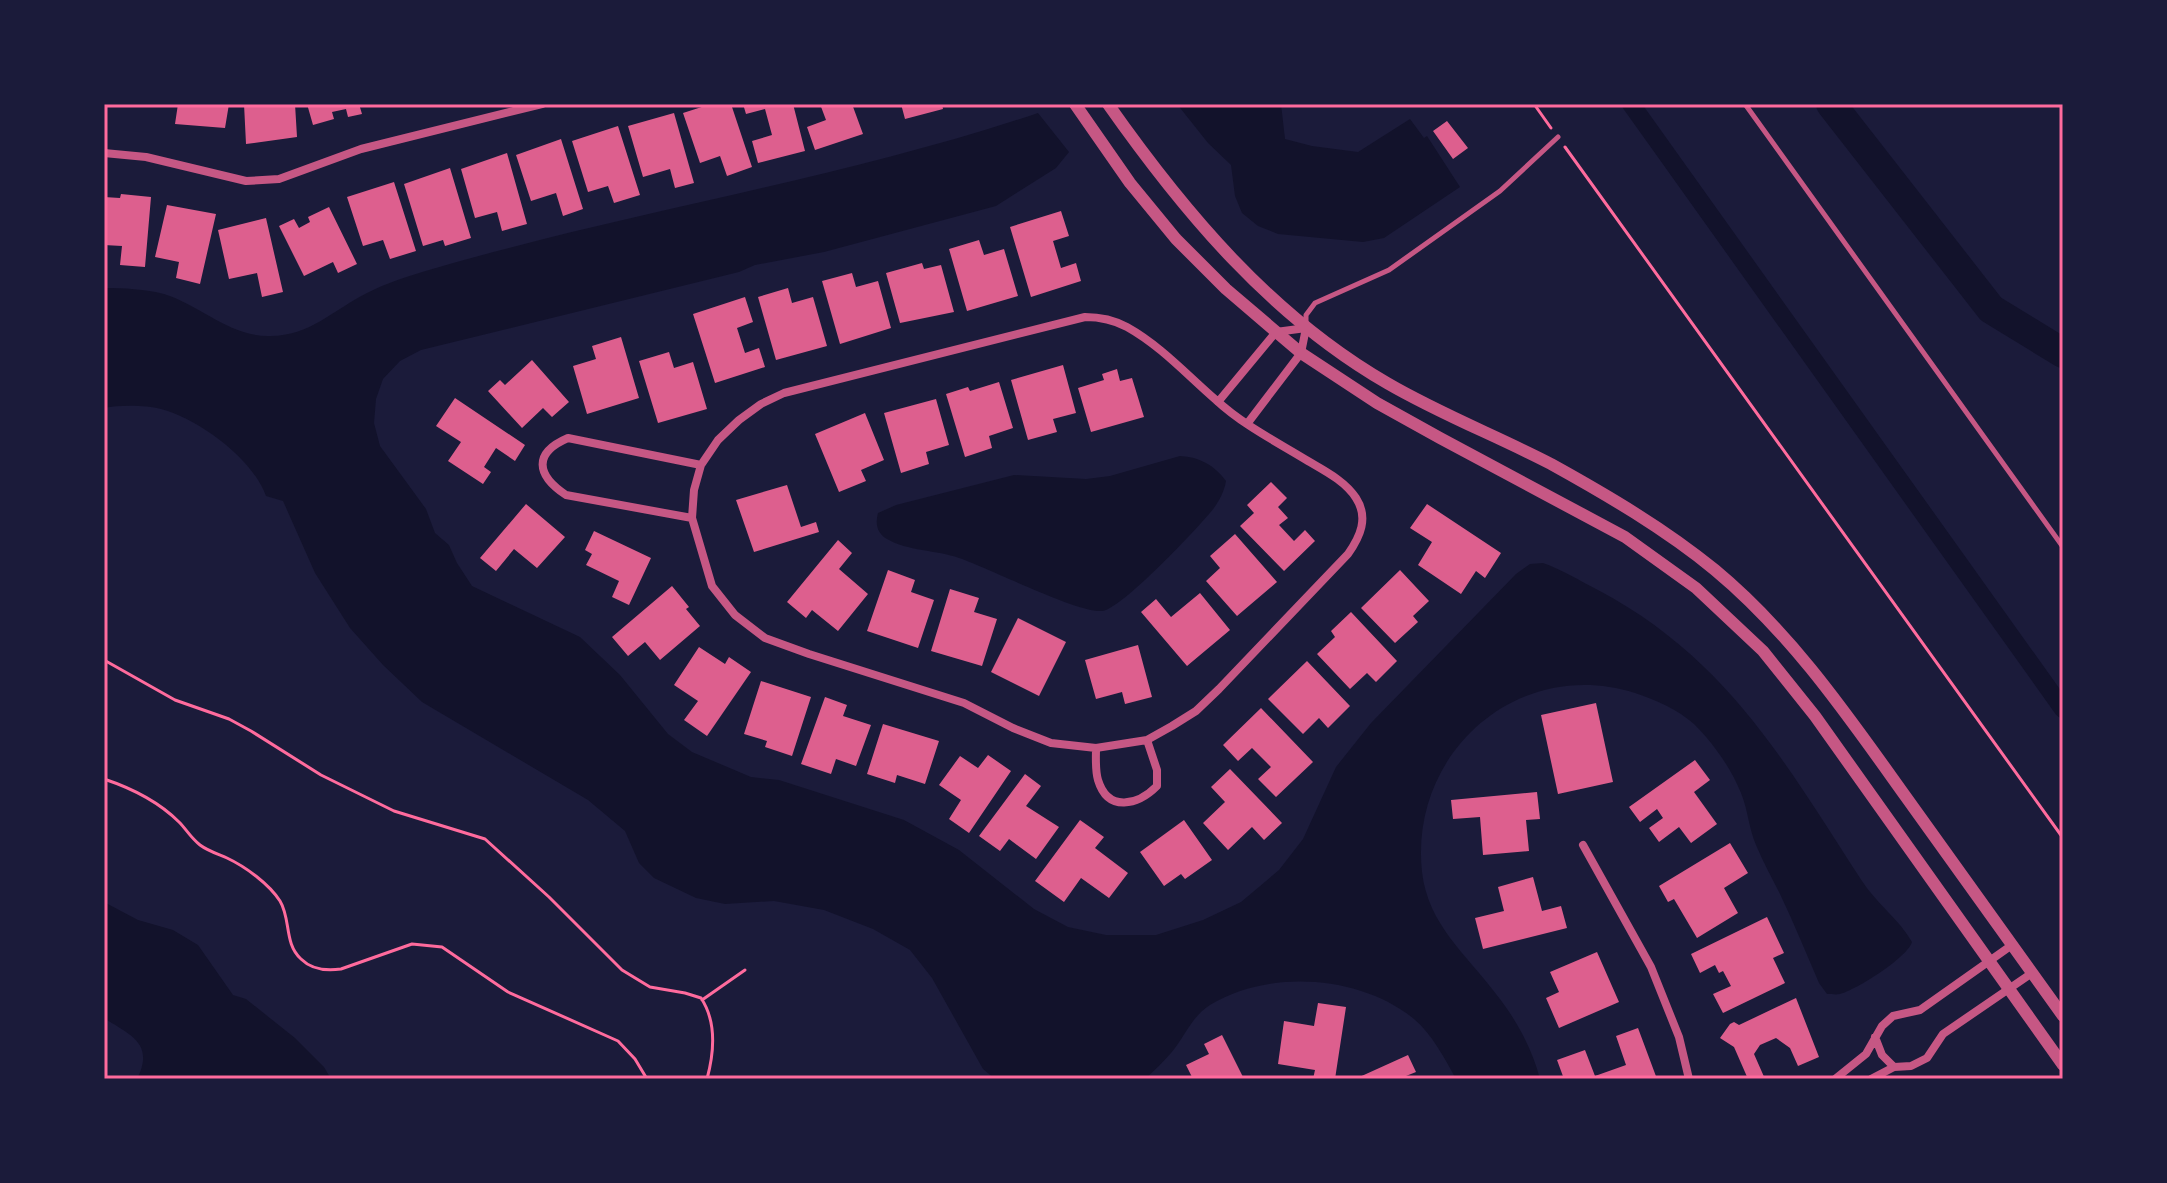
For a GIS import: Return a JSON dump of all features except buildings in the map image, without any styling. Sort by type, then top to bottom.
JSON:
[{"type":"street","points":[[104,153],[146,157],[246,181],[279,179],[361,149],[542,104]]},
{"type":"street","points":[[1075,104],[1176,239],[1226,289],[1301,353],[1427,431],[1625,537],[1696,588],[1763,651],[1815,716],[2063,1065]]},
{"type":"street","points":[[1108,104],[1199,224],[1306,328],[1386,383],[1551,465],[1637,515],[1714,570],[1783,635],[1839,702],[2063,1016]]},
{"type":"street","points":[[1085,317],[1103,318],[1125,326],[1165,353],[1218,402],[1247,424],[1337,478],[1357,499],[1362,518],[1360,536],[1348,554],[1219,689],[1196,711],[1147,740],[1096,748],[1051,743],[964,703],[765,638],[735,615],[712,586],[692,518],[694,490],[701,465],[718,440],[761,404],[784,393],[1085,317]]},
{"type":"street","points":[[1218,402],[1276,332],[1306,328]]},
{"type":"street","points":[[1247,424],[1301,353],[1306,328]]},
{"type":"street","points":[[692,518],[566,495],[550,484],[543,470],[544,454],[553,445],[568,438],[701,465]]},
{"type":"street","points":[[1096,748],[1097,777],[1103,793],[1115,802],[1133,803],[1157,786],[1157,770],[1147,740]]},
{"type":"street","points":[[1583,845],[1651,967],[1679,1037],[1689,1079]]},
{"type":"street","points":[[1835,1079],[1866,1054],[1882,1026],[1893,1016],[1920,1010],[2012,945]]},
{"type":"street","points":[[1871,1079],[1894,1067],[1911,1066],[1927,1058],[1943,1034],[2032,973]]},
{"type":"street","points":[[1875,1037],[1882,1055],[1894,1067]]},
{"type":"lane","points":[[1745,104],[2063,547]]},
{"type":"lane","points":[[1306,328],[1306,315],[1315,303],[1389,270],[1500,191],[1558,137]]},
{"type":"path","points":[[1534,104],[2063,838]]},
{"type":"path","points":[[104,660],[175,700],[229,719],[321,775],[394,811],[485,839],[622,970],[650,987],[696,996],[702,1001],[708,1013],[714,1047],[707,1079]]},
{"type":"path","points":[[104,779],[150,799],[176,819],[200,846],[229,859],[262,882],[280,900],[291,945],[309,965],[341,969],[412,944],[442,947],[508,992],[618,1041],[635,1059],[647,1079]]},
{"type":"path","points":[[702,1001],[745,970]]},
{"type":"shaded area","points":[[1177,104],[1281,104],[1285,139],[1358,152],[1410,119],[1424,138],[1427,136],[1460,187],[1384,238],[1363,242],[1278,234],[1258,226],[1242,213],[1235,196],[1231,165],[1208,143]]},
{"type":"shaded area","points":[[1038,113],[1069,152],[1056,168],[996,206],[824,252],[755,265],[739,272],[421,350],[400,361],[383,379],[376,399],[374,423],[380,446],[426,509],[435,533],[449,545],[472,586],[580,637],[620,675],[668,734],[692,752],[751,777],[779,780],[904,820],[959,850],[1034,909],[1068,927],[1106,935],[1156,935],[1203,920],[1241,902],[1279,870],[1303,839],[1336,767],[1371,723],[1516,574],[1530,564],[1543,563],[1644,617],[1718,681],[1779,755],[1868,889],[1907,934],[1912,942],[1908,949],[1857,986],[1840,994],[1827,994],[1819,983],[1756,845],[1737,784],[1721,756],[1701,731],[1673,709],[1635,693],[1592,685],[1551,688],[1513,702],[1480,724],[1453,753],[1433,788],[1423,828],[1422,872],[1432,908],[1450,938],[1510,1013],[1528,1045],[1540,1079],[1456,1079],[1421,1025],[1392,1004],[1341,986],[1286,982],[1233,993],[1210,1005],[1145,1079],[995,1079],[983,1069],[932,978],[910,950],[873,929],[824,910],[774,901],[725,904],[696,898],[654,878],[639,863],[625,831],[588,800],[422,702],[383,665],[350,628],[315,573],[283,501],[266,496],[249,468],[223,442],[192,422],[161,409],[132,406],[104,408],[104,288],[164,294],[242,331],[255,335],[284,335],[321,321],[374,289],[429,270],[581,230],[887,158]]},
{"type":"shaded area","points":[[1180,456],[1200,460],[1217,470],[1226,481],[1222,495],[1206,518],[1160,566],[1125,597],[1102,611],[1054,598],[959,558],[895,543],[884,537],[878,528],[878,513],[896,505],[1014,475],[1086,479],[1110,476]]},
{"type":"shaded area","points":[[104,902],[138,920],[173,930],[198,945],[233,995],[246,999],[295,1038],[324,1067],[331,1079],[137,1079],[142,1067],[141,1048],[131,1035],[104,1018]]},
{"type":"waterway","points":[[1631,104],[2063,709]]},
{"type":"waterway","points":[[1831,104],[1991,309],[2063,353]]}]
